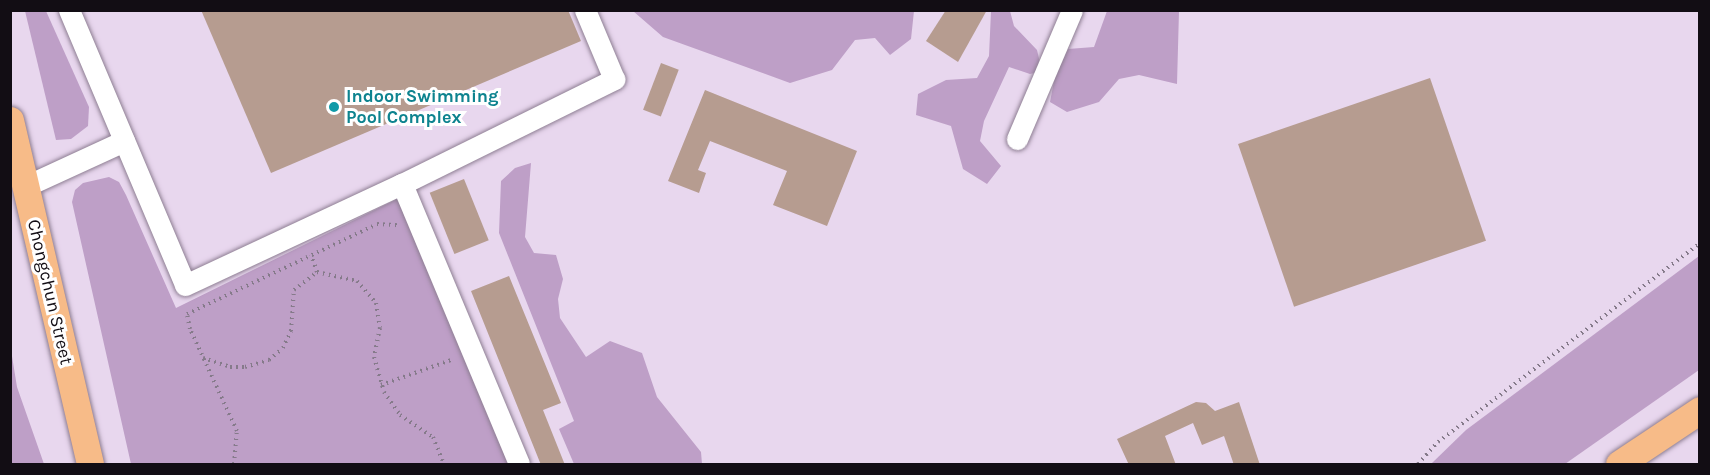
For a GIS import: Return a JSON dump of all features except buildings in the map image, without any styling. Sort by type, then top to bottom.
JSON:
[{"type":"main road","name":"Chongchun Street","points":[[10,120],[90,465]]},
{"type":"main road","points":[[1619,465],[1700,410]]},
{"type":"lane","points":[[69,10],[184,285],[402,184],[614,79],[585,10]]},
{"type":"lane","points":[[1017,139],[1072,10]]},
{"type":"lane","points":[[26,186],[124,141]]},
{"type":"lane","points":[[402,184],[519,465]]},
{"type":"path","points":[[234,465],[237,431],[202,357],[187,314],[377,224],[401,226]]},
{"type":"path","points":[[1418,465],[1438,442],[1700,243]]},
{"type":"path","points":[[311,255],[317,272]]},
{"type":"path","points":[[202,357],[230,367],[268,360],[283,348],[291,331],[294,290],[317,272]]},
{"type":"path","points":[[317,272],[357,281],[375,303],[380,316],[374,357],[381,385],[390,406],[433,437],[444,465]]},
{"type":"path","points":[[381,385],[462,356]]},
{"type":"shaded area","points":[[25,11],[46,11],[89,107],[88,126],[71,139],[56,140]]},
{"type":"shaded area","points":[[633,11],[914,11],[911,39],[890,55],[875,38],[855,40],[832,70],[790,83],[663,37]]},
{"type":"shaded area","points":[[991,11],[1010,11],[1014,26],[1037,50],[1042,71],[1030,74],[1009,67],[984,121],[980,141],[1001,166],[987,184],[963,169],[951,126],[916,115],[918,94],[946,80],[977,78],[989,56]]},
{"type":"shaded area","points":[[1107,11],[1179,11],[1177,84],[1139,75],[1119,79],[1099,102],[1067,112],[1050,102],[1055,76],[1068,49],[1094,47]]},
{"type":"shaded area","points":[[531,163],[525,237],[534,253],[556,255],[563,279],[558,299],[560,318],[586,357],[610,341],[642,353],[657,397],[701,452],[702,464],[574,464],[559,429],[574,421],[499,233],[501,181],[515,168]]},
{"type":"shaded area","points":[[109,177],[119,182],[126,195],[176,308],[401,197],[510,464],[131,464],[72,202],[75,190],[83,183]]},
{"type":"shaded area","points":[[1699,256],[1699,370],[1565,464],[1431,464],[1466,430]]},
{"type":"shaded area","points":[[11,350],[17,387],[44,464],[11,464]]},
{"type":"place","name":"Indoor Swimming Pool Complex","points":[[334,107]]}]
